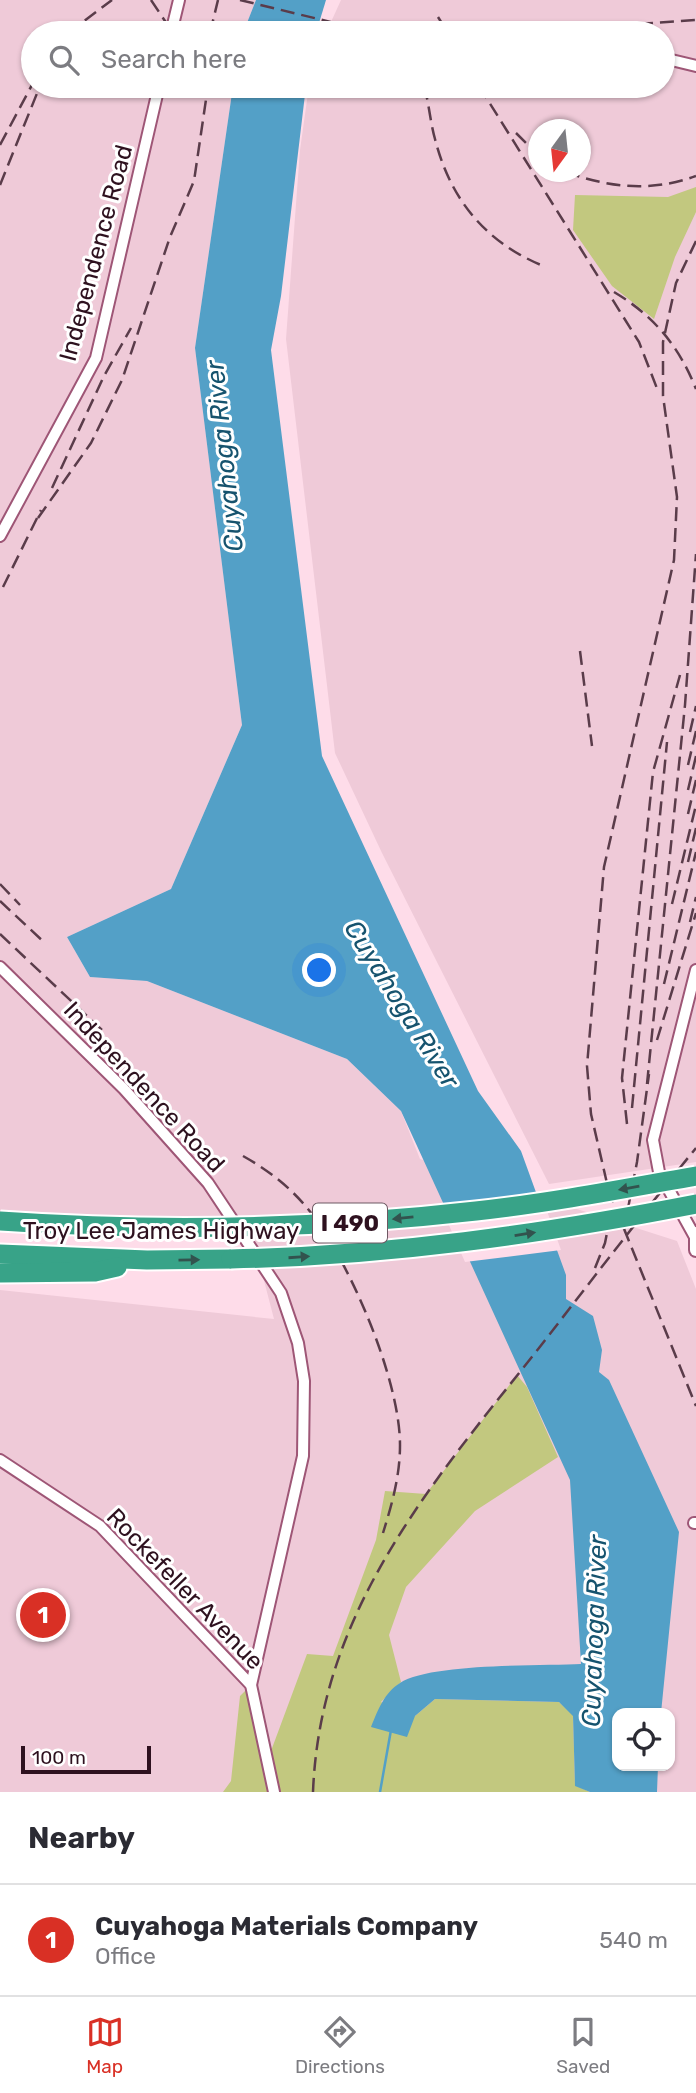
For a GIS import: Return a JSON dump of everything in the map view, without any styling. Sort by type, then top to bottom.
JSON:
[{"type":"highway","name":"Troy Lee James Highway","points":[[0,1221],[140,1229],[344,1224],[477,1211],[696,1176]]},
{"type":"highway","name":"Troy Lee James Highway","points":[[0,1254],[147,1261],[279,1258],[466,1243],[696,1204]]},
{"type":"highway","points":[[0,1273],[94,1272],[147,1261]]},
{"type":"street","points":[[174,21],[179,0]]},
{"type":"street","points":[[675,61],[696,66]]},
{"type":"street","name":"Independence Road","points":[[0,536],[96,358],[156,98]]},
{"type":"street","name":"Independence Road","points":[[0,967],[124,1089],[208,1183],[281,1293],[298,1343],[304,1381],[303,1456],[251,1685]]},
{"type":"street","points":[[696,970],[653,1140],[659,1172],[695,1235],[696,1250]]},
{"type":"street","name":"Rockefeller Avenue","points":[[0,1460],[100,1526],[251,1685],[274,1792]]},
{"type":"shaded area","points":[[0,0],[256,0],[248,21],[21,21],[21,98],[231,98],[195,348],[242,725],[171,889],[67,937],[90,977],[147,981],[347,1059],[401,1111],[420,1159],[677,1241],[696,1289],[696,1792],[0,1792],[0,1290],[274,1319],[261,1269],[220,1217],[147,1218],[0,1210]]},
{"type":"shaded area","points":[[341,0],[696,0],[696,1162],[549,1184],[382,853],[335,753],[286,339],[300,150],[307,98],[675,98],[675,21],[331,21]]},
{"type":"green space","points":[[696,187],[696,212],[675,257],[654,319],[612,286],[573,230],[575,195],[668,197]]},
{"type":"green space","points":[[517,1375],[527,1387],[558,1457],[475,1511],[406,1587],[389,1635],[401,1682],[381,1702],[415,1716],[435,1699],[559,1702],[573,1715],[575,1785],[590,1792],[223,1792],[231,1781],[240,1696],[251,1685],[268,1759],[307,1654],[333,1656],[376,1540],[385,1491],[426,1494]]},
{"type":"water","points":[[256,0],[326,0],[320,21],[248,21]]},
{"type":"water","name":"Cuyahoga River","points":[[231,98],[305,98],[281,296],[271,350],[322,756],[478,1091],[521,1151],[566,1275],[566,1299],[593,1316],[602,1350],[599,1372],[609,1380],[679,1532],[661,1708],[612,1708],[612,1771],[658,1771],[657,1792],[590,1792],[575,1786],[573,1716],[559,1702],[435,1699],[415,1716],[407,1737],[371,1727],[382,1702],[390,1692],[400,1683],[415,1677],[460,1669],[581,1664],[570,1480],[401,1111],[347,1059],[147,981],[90,977],[67,937],[171,889],[242,725],[195,348]]},
{"type":"pier","points":[[542,1197],[561,1250],[465,1262],[442,1209]]},
{"type":"waterway","points":[[380,1792],[391,1730]]},
{"type":"railway","points":[[84,21],[112,0]]},
{"type":"railway","points":[[151,0],[165,21]]},
{"type":"railway","points":[[213,21],[218,0]]},
{"type":"railway","points":[[240,0],[327,21]]},
{"type":"railway","points":[[438,17],[440,21]]},
{"type":"railway","points":[[675,21],[696,20]]},
{"type":"railway","points":[[0,145],[25,98]]},
{"type":"railway","points":[[0,185],[35,98]]},
{"type":"railway","points":[[38,518],[91,443],[122,380],[170,237],[194,181],[206,98]]},
{"type":"railway","points":[[426,98],[442,160],[460,198],[486,230],[502,243],[541,265]]},
{"type":"railway","points":[[486,98],[639,342],[658,391]]},
{"type":"railway","points":[[516,133],[528,145]]},
{"type":"railway","points":[[591,180],[615,185],[647,186],[696,176]]},
{"type":"railway","points":[[696,241],[676,283],[663,342],[663,396],[677,497],[674,560],[604,867],[587,1066],[591,1114],[609,1192],[696,1406]]},
{"type":"railway","points":[[614,292],[641,311],[664,333],[682,359],[696,389]]},
{"type":"railway","points":[[52,488],[104,376],[131,328]]},
{"type":"railway","points":[[3,587],[41,510]]},
{"type":"railway","points":[[647,1084],[685,705],[696,554]]},
{"type":"railway","points":[[580,651],[592,746]]},
{"type":"railway","points":[[627,1124],[622,1078],[653,772],[680,675]]},
{"type":"railway","points":[[690,732],[696,706]]},
{"type":"railway","points":[[688,765],[696,731]]},
{"type":"railway","points":[[632,1108],[667,742]]},
{"type":"railway","points":[[688,790],[696,756]]},
{"type":"railway","points":[[688,814],[696,780]]},
{"type":"railway","points":[[672,904],[696,805]]},
{"type":"railway","points":[[688,862],[696,828]]},
{"type":"railway","points":[[664,984],[696,852]]},
{"type":"railway","points":[[0,884],[20,905]]},
{"type":"railway","points":[[690,922],[696,897]]},
{"type":"railway","points":[[0,901],[46,944]]},
{"type":"railway","points":[[657,1040],[696,913]]},
{"type":"railway","points":[[0,934],[102,1030]]},
{"type":"railway","points":[[624,1229],[637,1162],[649,1074]]},
{"type":"railway","points":[[313,1792],[320,1726],[336,1665],[359,1608],[388,1553],[422,1500],[460,1449],[696,1148]]},
{"type":"railway","points":[[243,1156],[294,1193],[324,1231],[355,1289],[382,1355],[398,1418],[400,1445],[397,1479],[383,1533]]},
{"type":"railway","points":[[595,1268],[605,1243],[612,1208]]},
{"type":"place","name":"Cuyahoga Materials Company","points":[[43,1615]]}]
